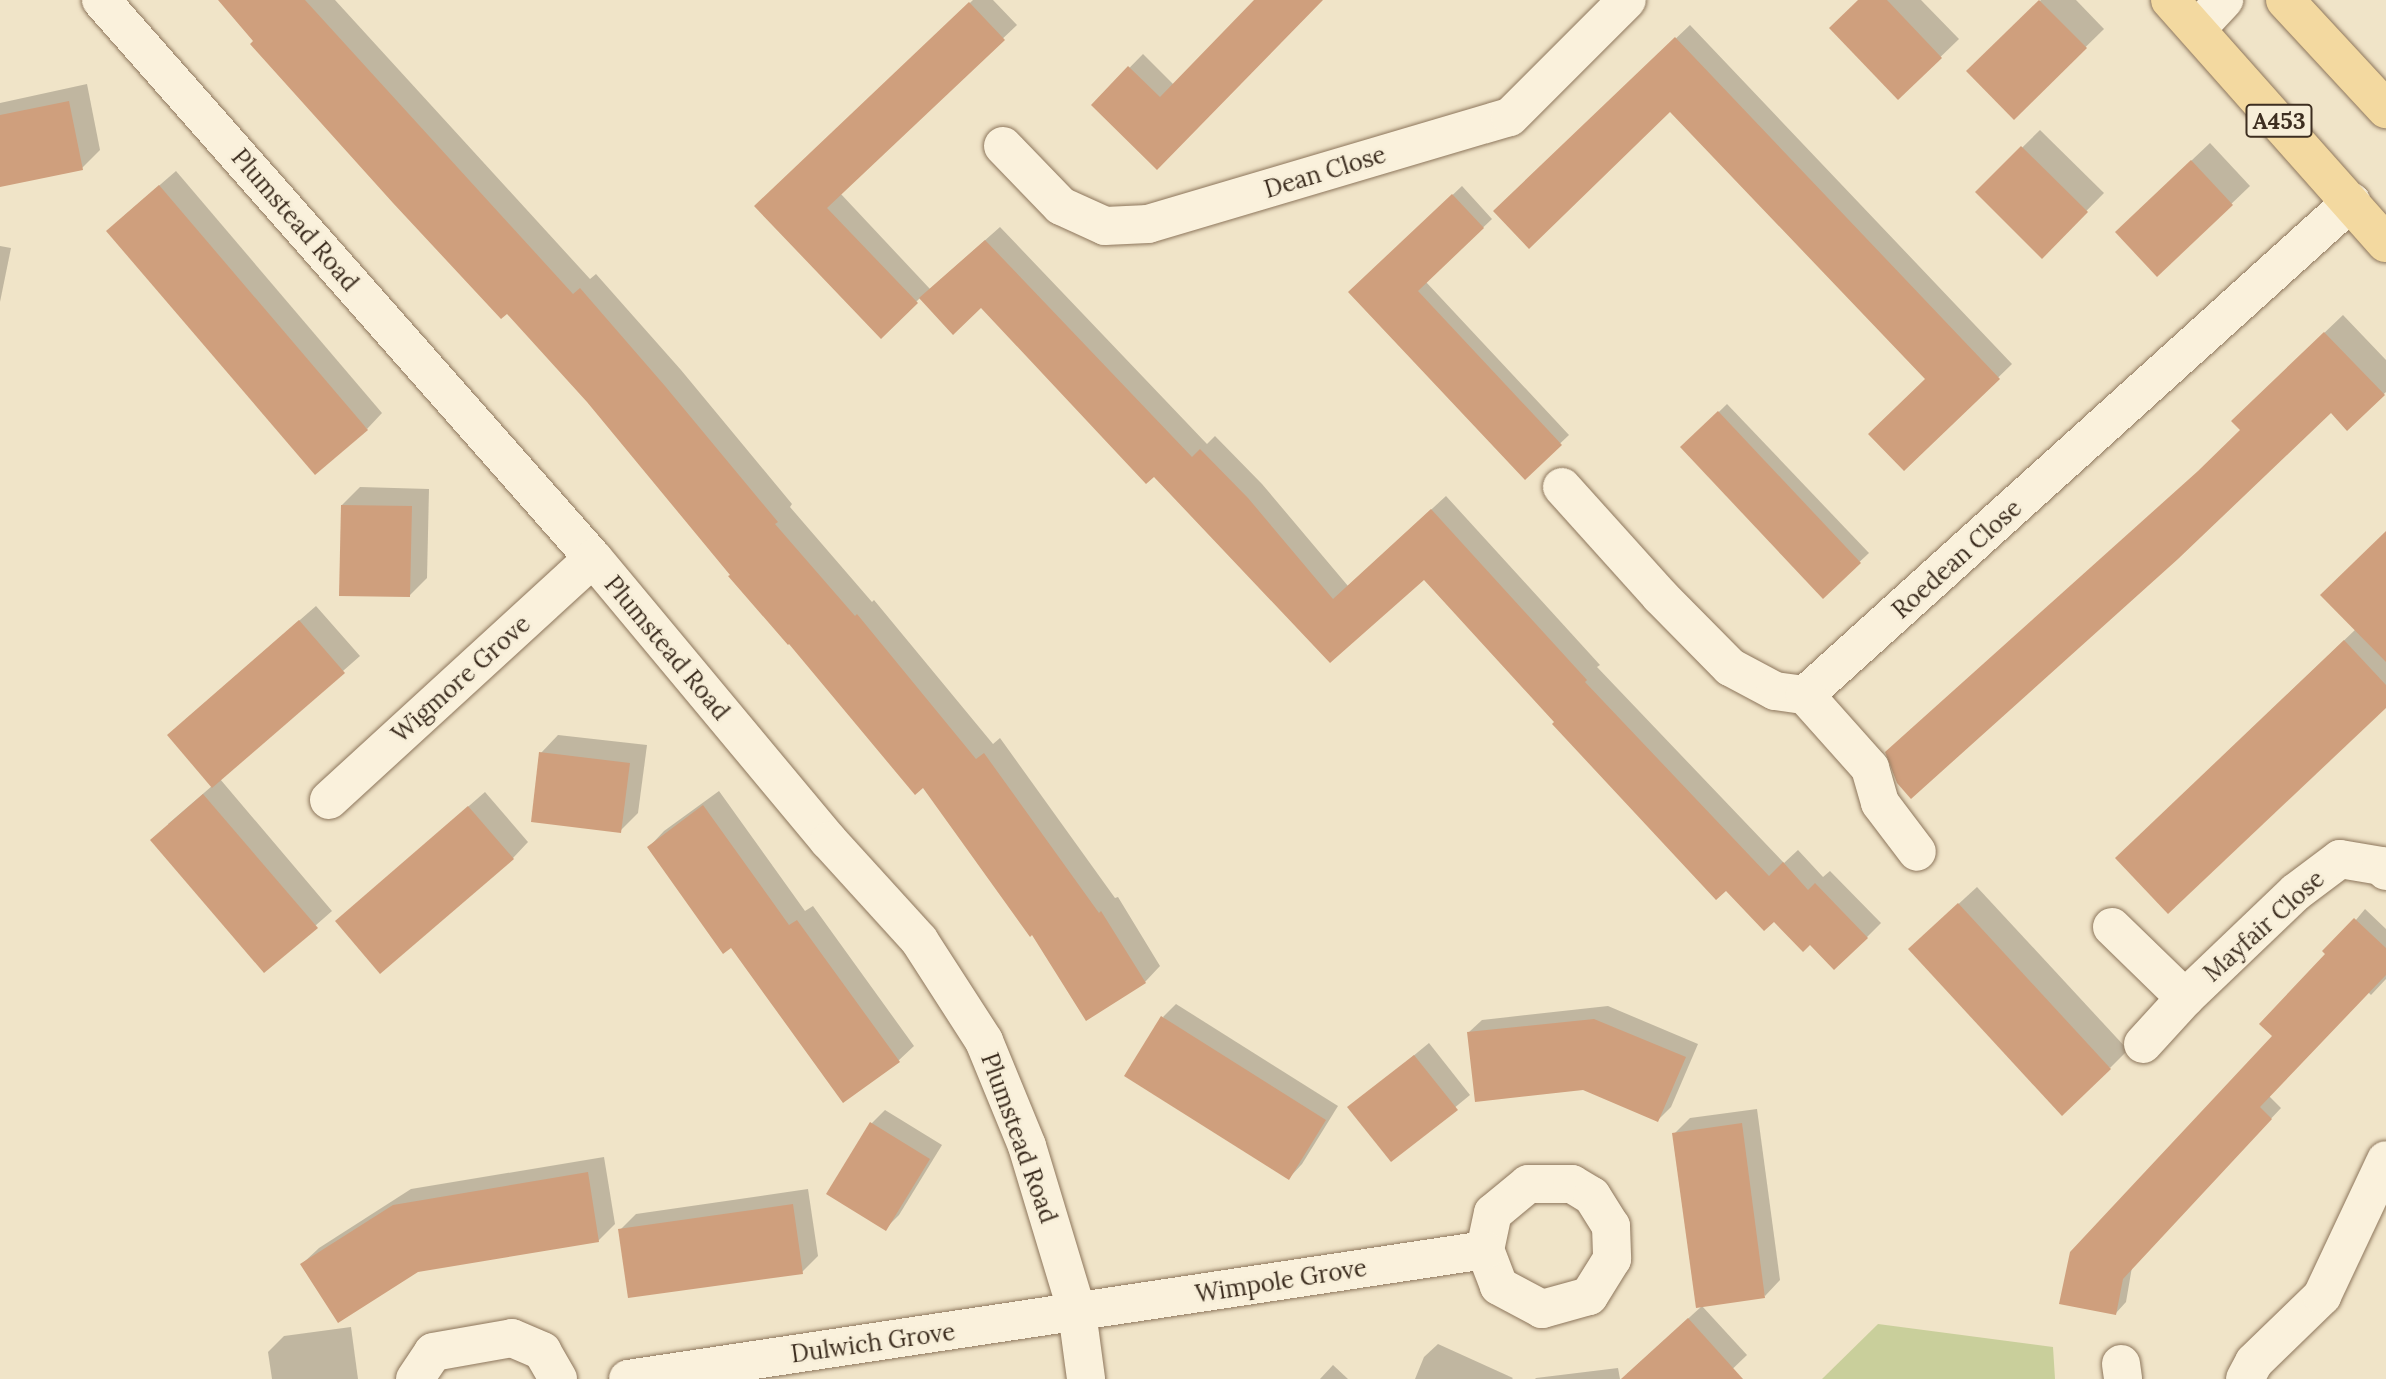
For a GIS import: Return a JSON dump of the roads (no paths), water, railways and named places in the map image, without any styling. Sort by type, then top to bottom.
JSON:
[{"type":"main road","name":"A453","points":[[2170,0],[2386,243]]},
{"type":"main road","points":[[2285,0],[2386,109]]},
{"type":"street","name":"Plumstead Road","points":[[101,0],[593,558],[830,841],[919,940],[984,1041],[1027,1146],[1077,1312],[1086,1379]]},
{"type":"street","name":"Dean Close","points":[[1003,146],[1061,206],[1105,226],[1148,224],[1510,117],[1627,0]]},
{"type":"street","points":[[2197,29],[2224,0]]},
{"type":"street","name":"Roedean Close","points":[[1805,695],[2351,202]]},
{"type":"street","points":[[1562,486],[1660,596],[1730,667],[1775,691],[1805,695],[1870,768],[1880,803],[1917,852]]},
{"type":"street","name":"Wigmore Grove","points":[[329,800],[593,558]]},
{"type":"street","name":"Mayfair Close","points":[[2143,1044],[2185,998],[2296,892],[2340,859],[2381,866],[2386,871]]},
{"type":"street","name":"Mayfair Close","points":[[2112,927],[2185,998]]},
{"type":"street","points":[[2250,1371],[2322,1296],[2386,1160]]},
{"type":"street","name":"Wimpole Grove","points":[[1077,1312],[1485,1250]]},
{"type":"street","name":"Dulwich Grove","points":[[628,1379],[1077,1312]]},
{"type":"street","points":[[415,1379],[433,1352],[512,1338],[542,1352],[558,1379]]}]
